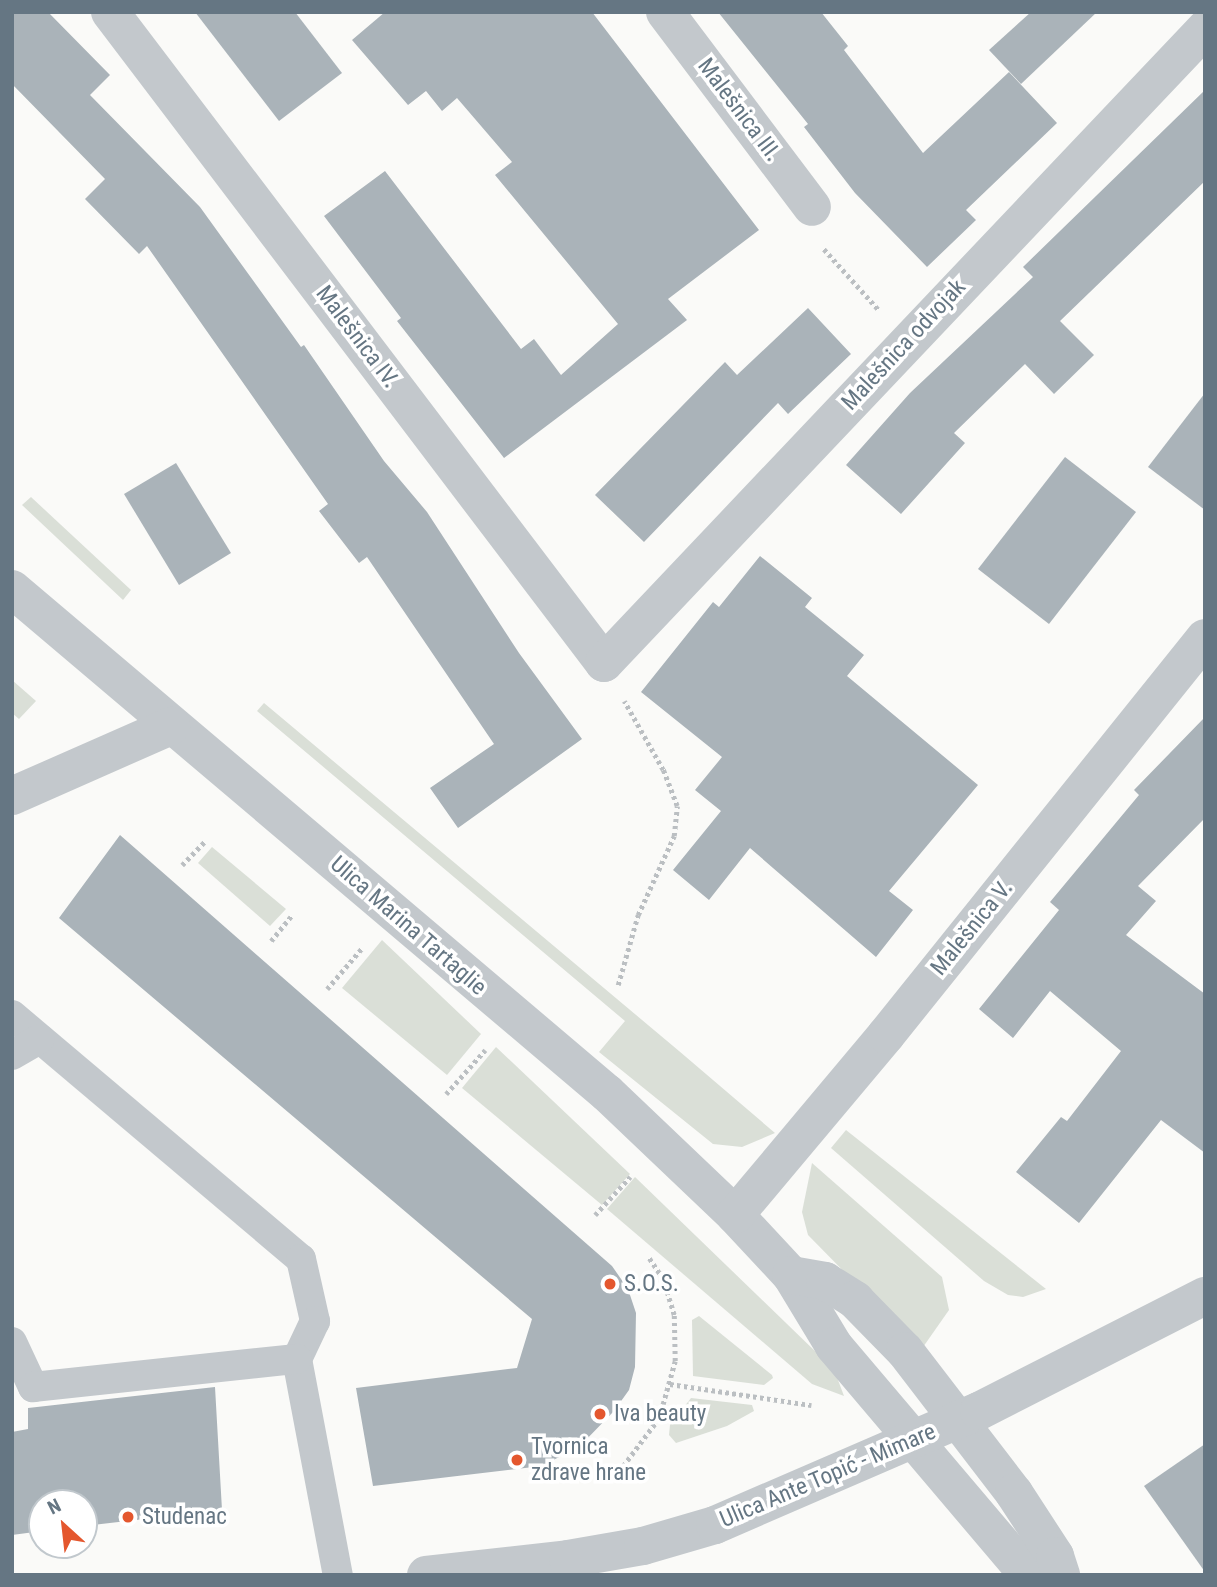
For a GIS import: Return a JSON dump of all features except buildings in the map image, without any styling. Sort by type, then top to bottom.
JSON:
[{"type":"street","name":"Malešnica IV.","points":[[110,12],[604,663]]},
{"type":"street","name":"Malešnica III.","points":[[665,12],[812,207]]},
{"type":"street","name":"Malešnica odvojak","points":[[604,663],[1205,29]]},
{"type":"street","name":"Ulica Marina Tartaglie","points":[[12,589],[607,1093],[735,1215],[791,1275],[819,1326],[1028,1575]]},
{"type":"street","name":"Malešnica V.","points":[[735,1215],[886,1035],[1205,638]]},
{"type":"street","points":[[12,796],[172,726]]},
{"type":"street","points":[[791,1275],[825,1281],[855,1300],[905,1351],[959,1420],[1055,1556],[1061,1575]]},
{"type":"street","name":"Ulica Ante Topić - Mimare","points":[[426,1575],[643,1546],[715,1525],[917,1440],[1205,1296]]},
{"type":"lane","points":[[12,1015],[301,1259],[315,1321],[297,1359],[338,1575]]},
{"type":"lane","points":[[12,1055],[40,1039]]},
{"type":"lane","points":[[12,1342],[33,1387],[297,1359]]},
{"type":"path","points":[[812,207],[807,231],[908,341]]},
{"type":"path","points":[[604,663],[663,770],[677,806],[674,836],[638,915],[618,985]]},
{"type":"path","points":[[181,865],[205,841]]},
{"type":"path","points":[[327,989],[392,913]]},
{"type":"path","points":[[271,941],[292,915]]},
{"type":"path","points":[[446,1094],[515,1017]]},
{"type":"path","points":[[623,1466],[659,1418],[675,1361],[674,1315],[663,1279],[649,1258]]},
{"type":"path","points":[[670,1384],[811,1405]]},
{"type":"shaded area","points":[[31,497],[131,590],[123,600],[22,505]]},
{"type":"shaded area","points":[[12,680],[36,701],[19,719],[12,713]]},
{"type":"shaded area","points":[[264,703],[775,1133],[742,1147],[713,1144],[599,1052],[625,1021],[257,711]]},
{"type":"shaded area","points":[[212,847],[286,909],[270,926],[198,863]]},
{"type":"shaded area","points":[[382,940],[481,1034],[447,1075],[342,988]]},
{"type":"shaded area","points":[[496,1047],[630,1174],[602,1205],[462,1088]]},
{"type":"shaded area","points":[[846,1130],[1046,1289],[1023,1297],[1008,1295],[984,1281],[831,1148]]},
{"type":"shaded area","points":[[812,1163],[942,1277],[949,1310],[921,1350],[808,1235],[802,1212]]},
{"type":"shaded area","points":[[635,1177],[818,1354],[835,1372],[844,1396],[812,1384],[607,1209]]},
{"type":"shaded area","points":[[699,1316],[773,1378],[764,1385],[693,1376],[692,1320]]},
{"type":"shaded area","points":[[691,1398],[752,1405],[754,1411],[727,1426],[676,1443],[669,1435],[670,1425]]},
{"type":"place","name":"S.O.S.","points":[[610,1284]]},
{"type":"place","name":"Iva beauty","points":[[600,1414]]},
{"type":"place","name":"Tvornica zdrave hrane","points":[[517,1460]]},
{"type":"place","name":"Studenac","points":[[128,1517]]}]
